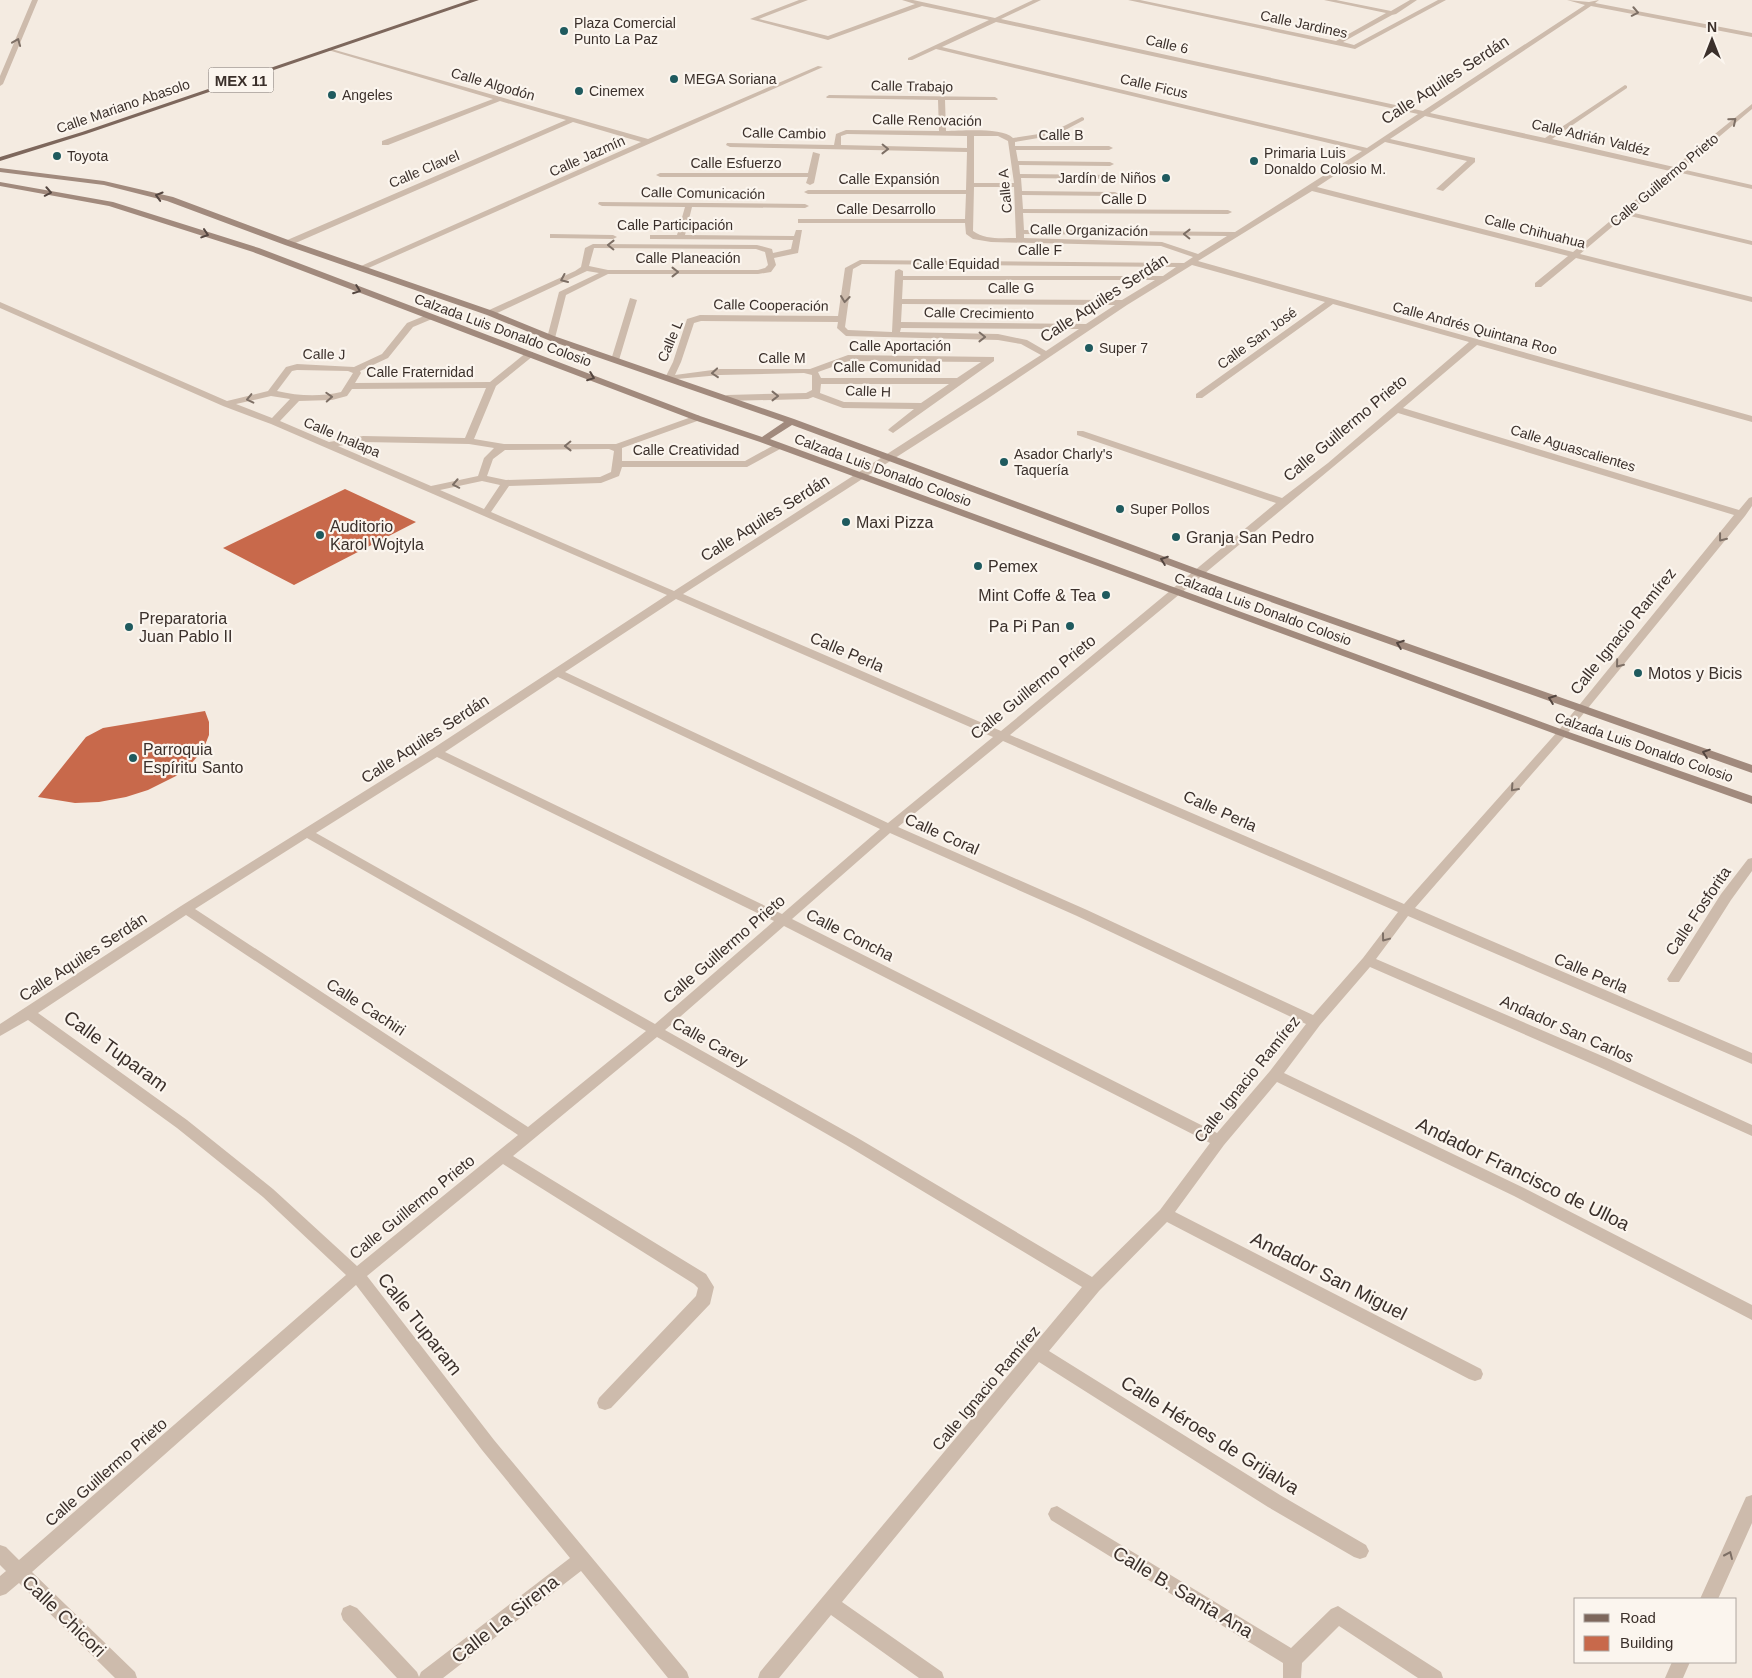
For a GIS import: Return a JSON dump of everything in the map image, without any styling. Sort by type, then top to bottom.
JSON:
[{"type":"main road","name":"Calle Mariano Abasolo","points":[[2,159],[476,0]]},
{"type":"main road","name":"Calzada Luis Donaldo Colosio","points":[[0,170],[139,190],[170,199],[288,243],[490,313],[541,346],[697,418],[780,446],[1562,733],[1752,800]]},
{"type":"main road","name":"Calzada Luis Donaldo Colosio","points":[[0,184],[110,204],[256,250],[429,317],[541,346],[615,360],[791,421],[1199,573],[1752,769]]},
{"type":"main road","points":[[256,250],[288,243]]},
{"type":"main road","points":[[763,440],[791,421]]},
{"type":"street","points":[[0,84],[34,0]]},
{"type":"street","points":[[805,0],[753,19],[828,38],[921,4]]},
{"type":"street","name":"Calle 6","points":[[904,0],[1424,114]]},
{"type":"street","points":[[910,59],[1038,0]]},
{"type":"street","name":"Calle Jardines","points":[[1131,0],[1355,47],[1410,17]]},
{"type":"street","points":[[1328,0],[1410,17],[1443,0]]},
{"type":"street","points":[[1337,43],[1414,0]]},
{"type":"street","points":[[1570,0],[1593,2],[1752,35]]},
{"type":"street","name":"Calle Aquiles Serdán","points":[[0,1031],[186,909],[558,673],[673,596],[861,476],[1124,303],[1311,188],[1593,2]]},
{"type":"street","name":"Calle Ficus","points":[[935,47],[1367,150]]},
{"type":"street","name":"Calle Algodón","points":[[330,49],[648,142]]},
{"type":"street","name":"Calle Jazmín","points":[[364,268],[820,67]]},
{"type":"street","points":[[1546,140],[1625,87]]},
{"type":"street","name":"Calle Trabajo","points":[[829,97],[994,99]]},
{"type":"street","points":[[941,98],[943,133]]},
{"type":"street","points":[[385,144],[499,99]]},
{"type":"street","name":"Calle Guillermo Prieto","points":[[1538,285],[1752,106]]},
{"type":"street","name":"Calle Adrián Valdéz","points":[[1424,114],[1752,187]]},
{"type":"street","points":[[1012,144],[1054,134],[1082,119]]},
{"type":"street","name":"Calle Clavel","points":[[288,243],[572,120]]},
{"type":"street","name":"Calle Renovación","points":[[837,146],[840,133],[998,134],[1007,136],[1012,144]]},
{"type":"street","points":[[970,221],[971,134]]},
{"type":"street","points":[[1384,140],[1472,160],[1440,189]]},
{"type":"street","name":"Calle B","points":[[1012,144],[1109,148]]},
{"type":"street","name":"Calle A","points":[[1012,144],[1018,189],[1020,241]]},
{"type":"street","name":"Calle Cambio","points":[[730,145],[837,146],[844,149],[971,150]]},
{"type":"street","points":[[490,313],[578,273],[585,268],[589,248],[593,246],[765,248],[769,251],[770,256],[795,251],[816,154]]},
{"type":"street","points":[[1015,163],[1110,164]]},
{"type":"street","name":"Calle Esfuerzo","points":[[660,175],[811,175]]},
{"type":"street","points":[[1016,176],[1114,177]]},
{"type":"street","name":"Calle Expansión","points":[[808,192],[971,188],[1018,189]]},
{"type":"street","name":"Calle Chihuahua","points":[[1311,188],[1752,300]]},
{"type":"street","points":[[1018,189],[1115,194]]},
{"type":"street","name":"Calle Comunicación","points":[[602,204],[805,206]]},
{"type":"street","points":[[680,237],[689,205]]},
{"type":"street","name":"Calle D","points":[[1019,211],[1228,212]]},
{"type":"street","points":[[1626,213],[1752,244]]},
{"type":"street","name":"Calle Desarrollo","points":[[801,221],[970,221]]},
{"type":"street","name":"Calle Organización","points":[[970,221],[969,232],[976,237],[991,240],[1020,241],[1041,253],[1162,244],[1200,257]]},
{"type":"street","name":"Calle Organización","points":[[1020,232],[1236,234]]},
{"type":"street","name":"Calle Participación","points":[[553,236],[621,237]]},
{"type":"street","name":"Calle Participación","points":[[641,237],[798,238]]},
{"type":"street","points":[[1041,253],[1043,278]]},
{"type":"street","name":"Calle F","points":[[842,319],[849,268],[860,262],[894,264],[1041,253],[1188,263]]},
{"type":"street","name":"Calle Planeación","points":[[585,268],[608,272],[758,272],[768,270],[772,265],[770,256]]},
{"type":"street","name":"Calle Andrés Quintana Roo","points":[[1188,263],[1752,419]]},
{"type":"street","points":[[894,264],[899,267],[896,335]]},
{"type":"street","points":[[469,441],[492,385],[541,346],[562,294],[608,272]]},
{"type":"street","name":"Calle Equidad","points":[[898,278],[1163,278]]},
{"type":"street","points":[[615,360],[633,300]]},
{"type":"street","name":"Calle G","points":[[897,301],[1124,303]]},
{"type":"street","name":"Calle San José","points":[[1199,396],[1330,302]]},
{"type":"street","name":"Calle Inalapa","points":[[0,305],[226,404],[274,422],[430,489],[673,596]]},
{"type":"street","points":[[355,370],[385,356],[410,325],[429,317]]},
{"type":"street","name":"Calle Cooperación","points":[[700,318],[842,319]]},
{"type":"street","name":"Calle L","points":[[668,378],[677,362],[690,321],[700,318]]},
{"type":"street","points":[[842,319],[841,328],[846,333],[1013,339],[1024,342],[1047,355]]},
{"type":"street","name":"Calle Crecimiento","points":[[896,325],[1090,327]]},
{"type":"street","name":"Calle Guillermo Prieto","points":[[0,1588],[357,1275],[527,1134],[655,1032],[889,828],[1177,592],[1475,342]]},
{"type":"street","name":"Calle Aportación","points":[[812,371],[848,358],[991,359],[958,381]]},
{"type":"street","name":"Calle J","points":[[297,367],[349,368],[355,370],[356,373],[349,386],[344,394],[339,396],[296,398],[271,393],[289,369],[297,367]]},
{"type":"street","name":"Calle M","points":[[668,378],[720,372],[812,371],[816,374],[817,391],[814,394]]},
{"type":"street","name":"Calle Comunidad","points":[[816,381],[958,381]]},
{"type":"street","points":[[893,430],[958,381]]},
{"type":"street","name":"Calle Fraternidad","points":[[349,386],[492,385]]},
{"type":"street","points":[[226,404],[271,393]]},
{"type":"street","points":[[727,398],[808,396],[814,394]]},
{"type":"street","name":"Calle H","points":[[814,394],[843,405],[923,406]]},
{"type":"street","points":[[274,422],[296,398]]},
{"type":"street","name":"Calle Aguascalientes","points":[[1396,409],[1741,514]]},
{"type":"street","points":[[482,478],[488,456],[494,450],[504,448],[609,446],[616,448],[697,418]]},
{"type":"street","points":[[1080,433],[1283,502]]},
{"type":"street","points":[[328,446],[363,439],[469,441],[504,448]]},
{"type":"street","name":"Calle Creatividad","points":[[618,464],[747,464],[780,446]]},
{"type":"street","points":[[430,489],[482,478],[506,483],[601,480],[616,474],[619,451],[616,448]]},
{"type":"street","points":[[485,514],[506,483]]},
{"type":"street","name":"Calle Ignacio Ramírez","points":[[767,1678],[1093,1286],[1165,1214],[1219,1141],[1275,1075],[1314,1022],[1368,961],[1405,910],[1582,710],[1752,500]]},
{"type":"street","name":"Calle Perla","points":[[673,596],[1202,820],[1405,910],[1752,1059]]},
{"type":"street","name":"Calle Coral","points":[[558,673],[889,828],[1082,913],[1314,1022]]},
{"type":"street","name":"Calle Concha","points":[[436,752],[784,920],[1219,1141]]},
{"type":"street","name":"Calle Carey","points":[[308,833],[655,1032],[851,1141],[1093,1286]]},
{"type":"street","name":"Calle Fosforita","points":[[1674,979],[1726,897],[1752,862]]},
{"type":"street","name":"Calle Cachiri","points":[[186,909],[527,1134]]},
{"type":"street","name":"Andador San Carlos","points":[[1368,961],[1602,1062],[1752,1131]]},
{"type":"street","name":"Calle Tuparam","points":[[28,1013],[190,1130],[268,1193],[357,1275],[488,1445],[680,1678]]},
{"type":"street","name":"Andador Francisco de Ulloa","points":[[1275,1075],[1519,1192],[1752,1313]]},
{"type":"street","points":[[502,1156],[700,1279],[706,1287],[704,1299],[605,1403]]},
{"type":"street","name":"Andador San Miguel","points":[[1165,1214],[1475,1374]]},
{"type":"street","name":"Calle Héroes de Grijalva","points":[[1038,1353],[1274,1501],[1360,1551]]},
{"type":"street","points":[[1709,1598],[1752,1503]]},
{"type":"street","name":"Calle B. Santa Ana","points":[[1057,1514],[1293,1658]]},
{"type":"street","name":"Calle Chicori","points":[[0,1553],[128,1678]]},
{"type":"street","name":"Calle La Sirena","points":[[428,1678],[582,1559]]},
{"type":"street","points":[[830,1603],[935,1678]]},
{"type":"street","points":[[350,1614],[410,1678]]},
{"type":"street","points":[[1292,1678],[1293,1658],[1338,1615],[1434,1678]]},
{"type":"street","points":[[1674,1678],[1681,1663]]},
{"type":"building","name":"Auditorio Karol Wojtyla","points":[[345,489],[416,522],[294,585],[223,548]]},
{"type":"building","name":"Parroquia Espíritu Santo","points":[[205,711],[209,722],[209,735],[203,750],[189,766],[176,776],[148,790],[126,797],[99,802],[75,803],[38,797],[86,737],[103,728]]},
{"type":"place","name":"Plaza Comercial Punto La Paz","points":[[564,31]]},
{"type":"place","name":"MEGA Soriana","points":[[674,79]]},
{"type":"place","name":"Cinemex","points":[[579,91]]},
{"type":"place","name":"Angeles","points":[[332,95]]},
{"type":"place","name":"Toyota","points":[[57,156]]},
{"type":"place","name":"Primaria Luis Donaldo Colosio M.","points":[[1254,161]]},
{"type":"place","name":"Jardín de Niños","points":[[1166,178]]},
{"type":"place","name":"Super 7","points":[[1089,348]]},
{"type":"place","name":"Asador Charly's Taquería","points":[[1004,462]]},
{"type":"place","name":"Super Pollos","points":[[1120,509]]},
{"type":"place","name":"Maxi Pizza","points":[[846,522]]},
{"type":"place","name":"Auditorio Karol Wojtyla","points":[[320,535]]},
{"type":"place","name":"Granja San Pedro","points":[[1176,537]]},
{"type":"place","name":"Pemex","points":[[978,566]]},
{"type":"place","name":"Mint Coffe & Tea","points":[[1106,595]]},
{"type":"place","name":"Pa Pi Pan","points":[[1070,626]]},
{"type":"place","name":"Preparatoria Juan Pablo II","points":[[129,627]]},
{"type":"place","name":"Motos y Bicis","points":[[1638,673]]},
{"type":"place","name":"Parroquia Espíritu Santo","points":[[133,758]]}]
